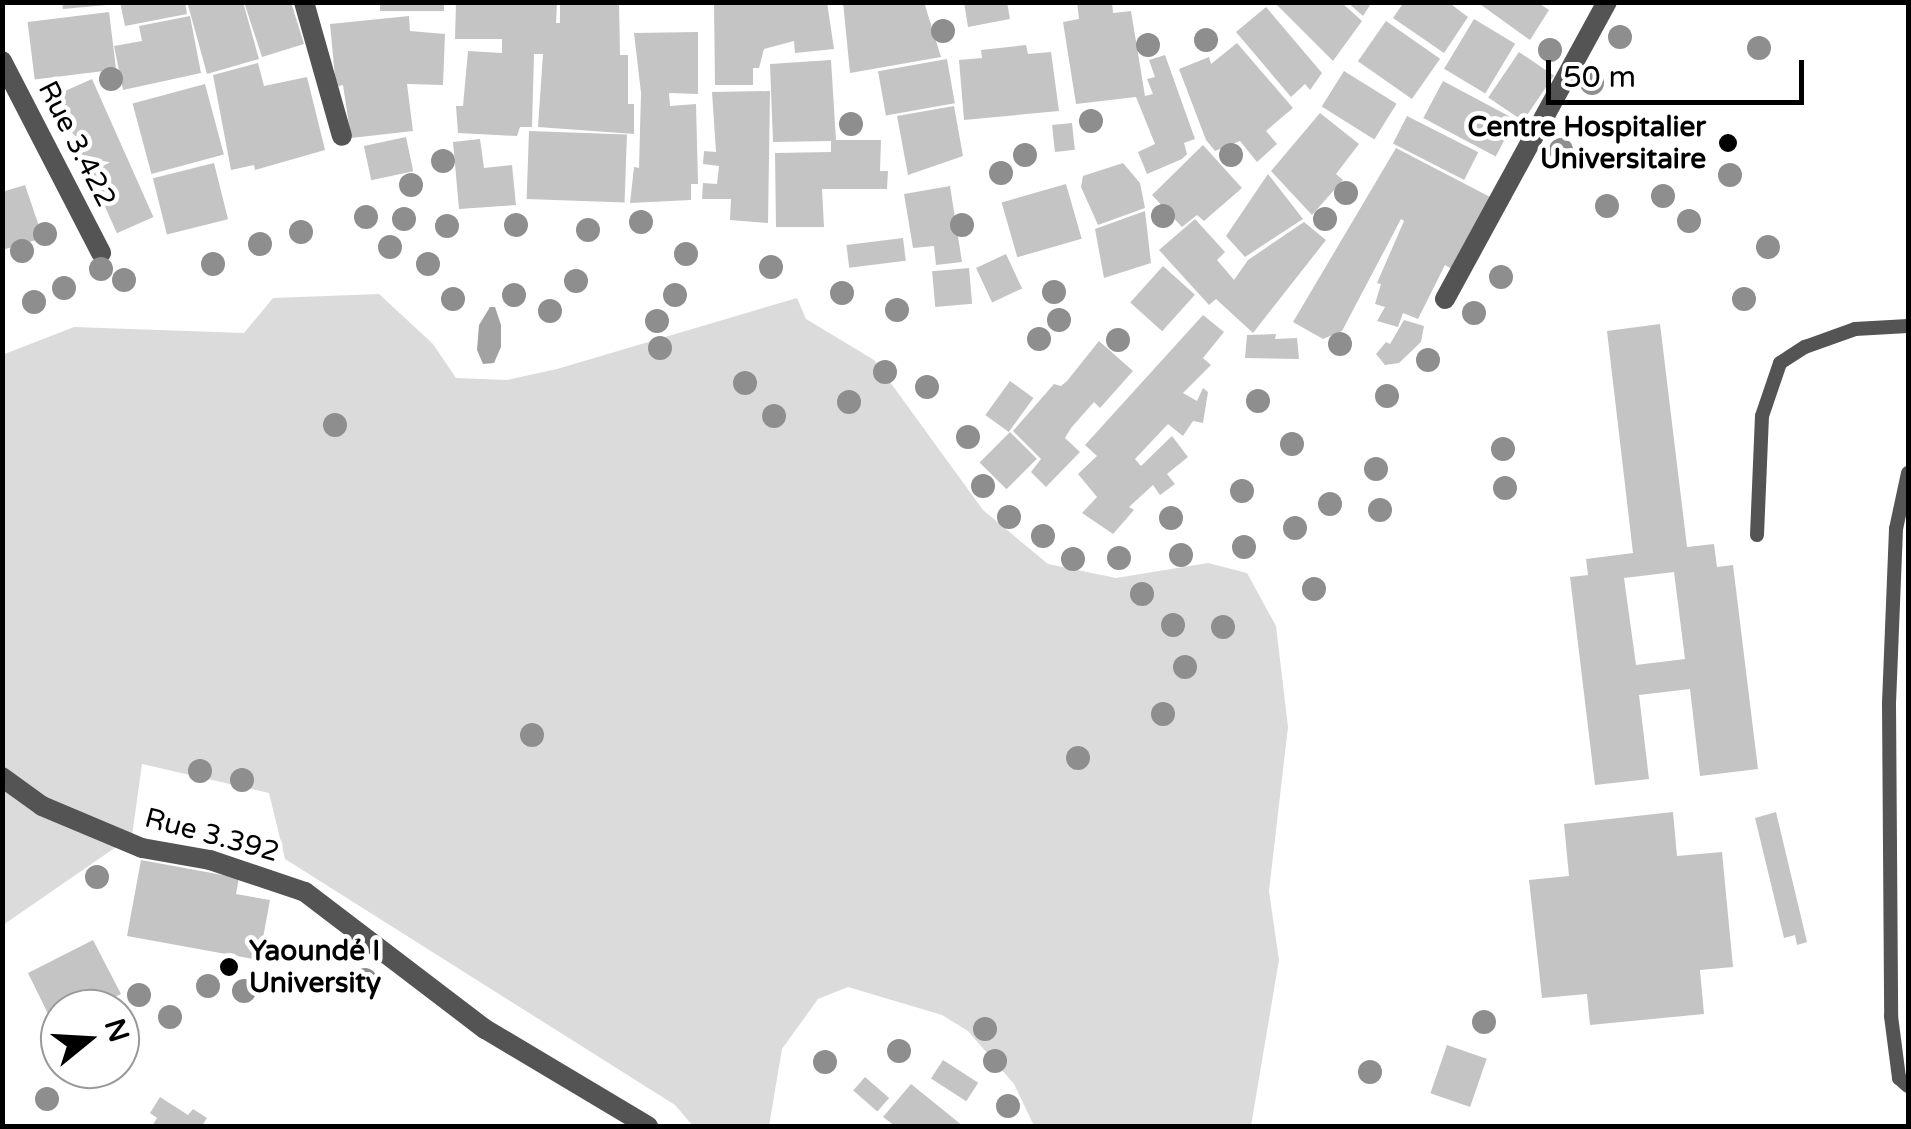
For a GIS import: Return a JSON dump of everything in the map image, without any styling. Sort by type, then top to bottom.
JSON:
[{"type":"street","points":[[304,2],[342,136]]},
{"type":"street","points":[[1445,299],[1607,2]]},
{"type":"street","name":"Rue 3.422","points":[[3,62],[102,253]]},
{"type":"street","name":"Rue 3.392","points":[[2,777],[42,806],[142,848],[210,860],[305,892],[485,1029],[648,1126]]},
{"type":"lane","points":[[1757,535],[1762,416],[1780,364],[1805,346],[1854,329],[1908,326]]},
{"type":"lane","points":[[1908,472],[1896,529],[1889,704],[1891,1016],[1900,1078],[1908,1086]]},
{"type":"shaded area","points":[[379,294],[433,344],[456,378],[507,380],[557,369],[797,298],[806,319],[874,360],[983,510],[1048,564],[1116,578],[1208,563],[1247,573],[1276,626],[1288,727],[1269,891],[1279,960],[1251,1126],[1034,1126],[1014,1084],[968,1031],[942,1015],[848,987],[818,999],[782,1049],[769,1126],[693,1126],[675,1105],[285,859],[269,793],[142,764],[132,836],[3,925],[2,355],[74,327],[244,333],[273,298]]},
{"type":"shaded area","points":[[490,307],[495,307],[501,325],[501,347],[494,363],[483,364],[477,350],[479,325]]},
{"type":"building","points":[[62,2],[107,2],[107,5],[63,9]]},
{"type":"building","points":[[120,2],[185,2],[187,14],[125,26]]},
{"type":"building","points":[[243,2],[259,59],[207,74],[188,5]]},
{"type":"building","points":[[291,2],[304,44],[262,57],[245,5]]},
{"type":"building","points":[[380,2],[444,2],[444,11],[380,11]]},
{"type":"building","points":[[456,2],[557,3],[556,23],[560,23],[560,2],[619,2],[620,55],[628,55],[628,104],[634,104],[634,134],[538,127],[543,54],[534,54],[532,127],[520,127],[517,136],[458,133],[456,106],[463,106],[468,51],[502,53],[502,39],[455,39]]},
{"type":"building","points":[[714,2],[827,2],[834,49],[795,53],[794,41],[764,49],[759,68],[753,68],[753,85],[715,85]]},
{"type":"building","points":[[843,2],[924,2],[941,57],[850,73]]},
{"type":"building","points":[[964,2],[1007,2],[1010,19],[968,27]]},
{"type":"building","points":[[1077,2],[1112,2],[1113,13],[1131,11],[1145,96],[1153,94],[1147,79],[1155,77],[1149,60],[1165,55],[1195,139],[1184,143],[1187,154],[1182,159],[1147,174],[1138,152],[1155,144],[1136,97],[1076,104],[1063,22],[1079,19]]},
{"type":"building","points":[[1274,2],[1341,2],[1362,21],[1333,61]]},
{"type":"building","points":[[1347,2],[1372,2],[1363,16]]},
{"type":"building","points":[[1404,2],[1448,2],[1468,17],[1444,53],[1393,18]]},
{"type":"building","points":[[1477,2],[1537,2],[1549,10],[1530,40]]},
{"type":"building","points":[[1266,7],[1322,73],[1310,90],[1305,84],[1291,97],[1236,32]]},
{"type":"building","points":[[109,12],[116,70],[35,80],[28,22]]},
{"type":"building","points":[[190,16],[201,73],[123,90],[114,46],[142,41],[139,26]]},
{"type":"building","points":[[409,16],[410,31],[445,34],[443,85],[407,84],[413,131],[351,138],[343,85],[336,87],[330,24]]},
{"type":"building","points":[[1474,19],[1515,44],[1485,93],[1444,69]]},
{"type":"building","points":[[1386,21],[1440,59],[1412,99],[1358,61]]},
{"type":"building","points":[[698,32],[698,94],[669,93],[670,106],[696,104],[698,184],[691,184],[691,200],[630,203],[634,167],[639,168],[641,93],[634,33]]},
{"type":"building","points":[[1237,43],[1293,108],[1266,131],[1277,144],[1257,162],[1240,141],[1215,151],[1206,140],[1179,69],[1209,57],[1211,64]]},
{"type":"building","points":[[1026,45],[1028,54],[1051,52],[1059,111],[964,120],[959,60],[982,58],[981,50]]},
{"type":"building","points":[[1519,52],[1554,75],[1523,121],[1488,98]]},
{"type":"building","points":[[947,59],[955,103],[886,115],[878,71]]},
{"type":"building","points":[[831,60],[836,140],[881,140],[880,171],[888,171],[887,189],[822,189],[824,227],[776,227],[775,153],[831,152],[831,141],[773,142],[770,64]]},
{"type":"building","points":[[258,63],[264,86],[307,77],[325,150],[255,170],[254,165],[231,170],[213,75]]},
{"type":"building","points":[[1344,71],[1397,104],[1374,139],[1322,107]]},
{"type":"building","points":[[92,79],[153,217],[117,233],[55,95]]},
{"type":"building","points":[[1443,81],[1515,119],[1496,157],[1423,118]]},
{"type":"building","points":[[205,84],[224,155],[151,174],[133,103]]},
{"type":"building","points":[[770,91],[768,223],[730,220],[731,199],[702,199],[703,183],[717,184],[719,166],[703,164],[704,151],[716,152],[712,92]]},
{"type":"building","points":[[954,106],[963,156],[908,175],[897,116]]},
{"type":"building","points":[[1320,113],[1359,144],[1336,174],[1343,180],[1312,215],[1271,171]]},
{"type":"building","points":[[1407,116],[1478,152],[1464,180],[1393,144]]},
{"type":"building","points":[[1072,123],[1075,150],[1055,152],[1052,125]]},
{"type":"building","points":[[529,131],[627,134],[625,202],[527,199]]},
{"type":"building","points":[[406,137],[413,171],[371,180],[364,146]]},
{"type":"building","points":[[480,139],[484,168],[512,165],[516,205],[459,209],[453,142]]},
{"type":"building","points":[[1203,145],[1242,188],[1204,221],[1197,215],[1182,227],[1152,195]]},
{"type":"building","points":[[1396,148],[1492,198],[1455,271],[1445,265],[1418,319],[1403,313],[1398,327],[1377,321],[1385,307],[1375,304],[1381,284],[1377,283],[1404,221],[1401,219],[1342,331],[1323,339],[1293,322]]},
{"type":"building","points":[[214,163],[228,219],[167,235],[153,178]]},
{"type":"building","points":[[1123,163],[1140,183],[1145,208],[1098,225],[1081,187],[1083,176]]},
{"type":"building","points":[[1268,174],[1303,219],[1245,257],[1226,236]]},
{"type":"building","points":[[1066,184],[1082,239],[1017,257],[1002,202]]},
{"type":"building","points":[[25,185],[43,238],[2,250],[2,192]]},
{"type":"building","points":[[950,186],[962,262],[936,265],[934,246],[913,248],[904,194]]},
{"type":"building","points":[[1145,211],[1151,263],[1104,278],[1095,229]]},
{"type":"building","points":[[1195,219],[1225,252],[1217,260],[1234,280],[1248,260],[1304,222],[1326,240],[1253,333],[1216,299],[1209,305],[1159,250]]},
{"type":"building","points":[[903,238],[906,261],[849,268],[846,245]]},
{"type":"building","points":[[1006,254],[1022,288],[992,302],[976,268]]},
{"type":"building","points":[[1163,266],[1195,295],[1162,331],[1130,302]]},
{"type":"building","points":[[969,268],[972,304],[935,307],[932,271]]},
{"type":"building","points":[[1203,315],[1224,332],[1203,358],[1211,365],[1183,393],[1197,401],[1203,388],[1208,392],[1203,423],[1193,421],[1183,436],[1168,424],[1135,459],[1141,466],[1172,436],[1188,457],[1167,474],[1175,484],[1160,495],[1153,485],[1129,507],[1134,510],[1113,534],[1082,513],[1097,497],[1078,474],[1097,456],[1085,445]]},
{"type":"building","points":[[1404,320],[1424,326],[1421,342],[1399,363],[1385,365],[1376,354],[1386,342],[1390,344]]},
{"type":"building","points":[[1660,324],[1687,547],[1714,544],[1717,567],[1733,565],[1758,769],[1700,776],[1690,689],[1639,695],[1649,779],[1595,785],[1570,577],[1588,575],[1586,559],[1633,553],[1607,331]],"holes":[[[1674,572],[1685,659],[1636,665],[1624,578]]]},
{"type":"building","points":[[1276,334],[1275,339],[1297,338],[1299,359],[1245,358],[1247,335]]},
{"type":"building","points":[[1099,341],[1133,371],[1100,408],[1094,402],[1071,428],[1065,438],[1080,452],[1046,487],[1031,472],[1041,459],[1013,431],[1054,384],[1061,386],[1067,381]]},
{"type":"building","points":[[1010,381],[1033,398],[1009,432],[985,415]]},
{"type":"building","points":[[1010,432],[1037,459],[1006,489],[980,462]]},
{"type":"building","points":[[1673,812],[1677,856],[1722,852],[1733,967],[1700,970],[1704,1014],[1590,1025],[1587,994],[1542,998],[1529,880],[1569,876],[1564,824]]},
{"type":"building","points":[[1776,812],[1807,942],[1797,945],[1795,935],[1784,938],[1755,818]]},
{"type":"building","points":[[141,860],[239,878],[236,894],[270,900],[259,960],[127,936]]},
{"type":"building","points":[[93,940],[118,989],[40,989],[40,997],[28,973]]},
{"type":"building","points":[[1447,1045],[1487,1059],[1470,1107],[1430,1093]]},
{"type":"building","points":[[943,1060],[978,1083],[966,1101],[931,1078]]},
{"type":"building","points":[[865,1077],[889,1098],[877,1112],[853,1091]]},
{"type":"building","points":[[911,1084],[963,1126],[895,1126],[883,1117]]},
{"type":"building","points":[[160,1097],[188,1115],[193,1109],[207,1118],[202,1126],[152,1126],[157,1118],[150,1113]]},
{"type":"place","name":"Centre Hospitalier Universitaire","points":[[1728,143]]},
{"type":"place","name":"Yaoundé I University","points":[[229,967]]}]
